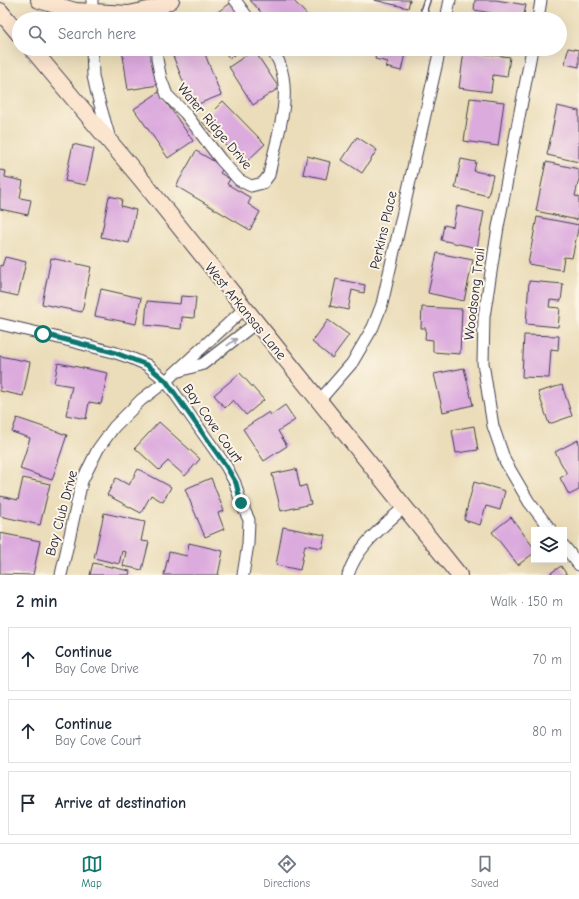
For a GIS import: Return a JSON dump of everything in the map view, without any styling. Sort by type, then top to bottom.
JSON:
[{"type":"street","points":[[39,0],[75,11],[92,10],[110,12]]},
{"type":"street","points":[[236,0],[244,12]]},
{"type":"street","points":[[447,12],[450,0]]},
{"type":"street","points":[[539,12],[541,0]]},
{"type":"street","points":[[142,12],[162,9]]},
{"type":"street","points":[[0,11],[12,26]]},
{"type":"street","name":"West Arkansas Lane","points":[[38,56],[141,179],[459,575]]},
{"type":"street","points":[[92,56],[95,88],[112,145]]},
{"type":"street","name":"Water Ridge Drive","points":[[157,56],[161,79],[167,95],[185,113],[221,160],[239,180],[251,186],[262,183],[269,174],[283,110],[285,85],[279,61],[275,56]]},
{"type":"street","name":"Perkins Place","points":[[319,401],[352,363],[373,327],[382,304],[438,56]]},
{"type":"street","name":"Woodsong Trail","points":[[531,56],[498,227],[484,317],[483,363],[493,426],[505,461],[529,502],[549,527]]},
{"type":"street","name":"Bay Club Drive","points":[[61,575],[82,482],[98,449],[114,427],[141,400],[166,381],[244,309]]},
{"type":"street","name":"Bay Club Drive","points":[[174,373],[203,364],[256,323]]},
{"type":"street","name":"Bay Cove Court","points":[[0,324],[125,356],[147,365],[166,381],[226,466],[236,483],[241,503],[249,520],[248,544],[243,575]]},
{"type":"street","points":[[348,575],[356,555],[368,541],[404,507]]},
{"type":"street","points":[[567,550],[579,565]]},
{"type":"lane","points":[[424,12],[426,0]]},
{"type":"building","points":[[250,0],[293,0],[304,12],[261,12]]},
{"type":"building","points":[[374,0],[410,0],[408,8]]},
{"type":"building","points":[[475,0],[496,0],[526,5],[524,12],[485,12],[474,10]]},
{"type":"building","points":[[231,3],[237,12],[218,12]]},
{"type":"building","points":[[568,48],[579,50],[579,67],[565,64]]},
{"type":"building","points":[[123,56],[154,56],[158,85],[128,90]]},
{"type":"building","points":[[173,56],[206,56],[221,95],[193,106]]},
{"type":"building","points":[[245,56],[258,56],[279,88],[253,105],[229,67]]},
{"type":"building","points":[[376,56],[404,56],[401,71],[386,67],[388,62],[375,59]]},
{"type":"building","points":[[463,56],[510,57],[507,77],[493,75],[491,92],[459,88]]},
{"type":"building","points":[[159,92],[193,141],[168,158],[134,109]]},
{"type":"building","points":[[470,98],[504,102],[498,146],[464,141]]},
{"type":"building","points":[[223,101],[265,144],[244,164],[202,122]]},
{"type":"building","points":[[557,106],[579,111],[579,162],[547,155]]},
{"type":"building","points":[[357,137],[377,150],[362,173],[342,160]]},
{"type":"building","points":[[73,144],[94,149],[86,185],[65,181]]},
{"type":"building","points":[[196,151],[224,167],[220,173],[230,179],[227,184],[251,198],[248,204],[260,212],[250,230],[176,186]]},
{"type":"building","points":[[307,156],[330,162],[326,179],[303,174]]},
{"type":"building","points":[[461,159],[476,162],[474,171],[493,175],[488,196],[455,188]]},
{"type":"building","points":[[546,162],[579,169],[579,179],[575,196],[579,197],[577,220],[536,211]]},
{"type":"building","points":[[0,170],[6,171],[5,177],[23,181],[20,198],[31,200],[28,215],[0,209]]},
{"type":"building","points":[[109,196],[122,199],[121,206],[136,210],[129,243],[101,237]]},
{"type":"building","points":[[457,206],[484,212],[477,248],[441,240],[444,225],[453,227]]},
{"type":"building","points":[[537,217],[579,225],[572,258],[564,257],[562,270],[528,264]]},
{"type":"building","points":[[437,253],[473,260],[464,301],[428,293]]},
{"type":"building","points":[[5,257],[26,262],[18,296],[0,292],[0,265],[2,266]]},
{"type":"building","points":[[51,258],[91,267],[82,312],[42,304]]},
{"type":"building","points":[[336,279],[365,285],[364,293],[352,290],[348,310],[330,306]]},
{"type":"building","points":[[529,281],[563,284],[561,301],[550,300],[549,307],[560,308],[558,327],[526,324]]},
{"type":"building","points":[[101,289],[141,298],[136,324],[95,316]]},
{"type":"building","points":[[181,296],[196,297],[194,318],[182,317],[181,329],[145,325],[147,301],[180,304]]},
{"type":"building","points":[[422,307],[462,309],[460,354],[433,352],[433,340],[425,339],[426,328],[421,328]]},
{"type":"building","points":[[328,320],[349,335],[332,358],[312,342]]},
{"type":"building","points":[[524,335],[559,336],[558,350],[551,349],[549,378],[522,377]]},
{"type":"building","points":[[0,356],[30,362],[23,396],[0,391]]},
{"type":"building","points":[[58,363],[108,373],[101,404],[89,402],[86,419],[66,415],[72,386],[54,383]]},
{"type":"building","points":[[464,368],[473,405],[443,412],[434,374]]},
{"type":"building","points":[[240,373],[264,400],[246,415],[233,400],[225,408],[214,395]]},
{"type":"building","points":[[562,385],[572,416],[549,424],[538,392]]},
{"type":"building","points":[[285,405],[295,420],[278,431],[287,446],[264,461],[243,429],[269,412],[271,415]]},
{"type":"building","points":[[17,418],[67,435],[52,480],[20,469],[30,438],[12,432]]},
{"type":"building","points":[[159,422],[200,459],[185,476],[168,461],[159,470],[135,448]]},
{"type":"building","points":[[474,426],[478,450],[456,453],[452,430]]},
{"type":"building","points":[[578,440],[579,490],[569,495],[560,478],[567,474],[555,452]]},
{"type":"building","points":[[138,469],[171,487],[163,502],[151,495],[141,513],[107,495],[116,478],[129,485]]},
{"type":"building","points":[[296,469],[300,487],[306,485],[311,504],[281,511],[272,474]]},
{"type":"building","points":[[23,478],[50,484],[40,525],[0,516],[0,496],[18,500]]},
{"type":"building","points":[[211,478],[224,511],[218,513],[224,529],[205,537],[185,489]]},
{"type":"building","points":[[474,482],[505,491],[500,510],[486,506],[480,525],[464,520]]},
{"type":"building","points":[[104,513],[145,522],[141,541],[149,542],[142,570],[123,566],[126,552],[122,551],[119,564],[94,558]]},
{"type":"building","points":[[511,517],[531,544],[531,555],[518,565],[492,532]]},
{"type":"building","points":[[283,527],[325,535],[322,548],[305,545],[300,570],[276,565]]},
{"type":"building","points":[[0,533],[40,541],[33,575],[0,574]]},
{"type":"building","points":[[189,543],[223,551],[218,575],[164,575],[169,552],[187,556]]},
{"type":"building","points":[[93,563],[130,571],[129,575],[90,575]]},
{"type":"building","points":[[561,566],[567,575],[548,575]]},
{"type":"route","points":[[43,334],[131,358],[147,365],[166,381],[226,466],[236,483],[241,503]]}]
